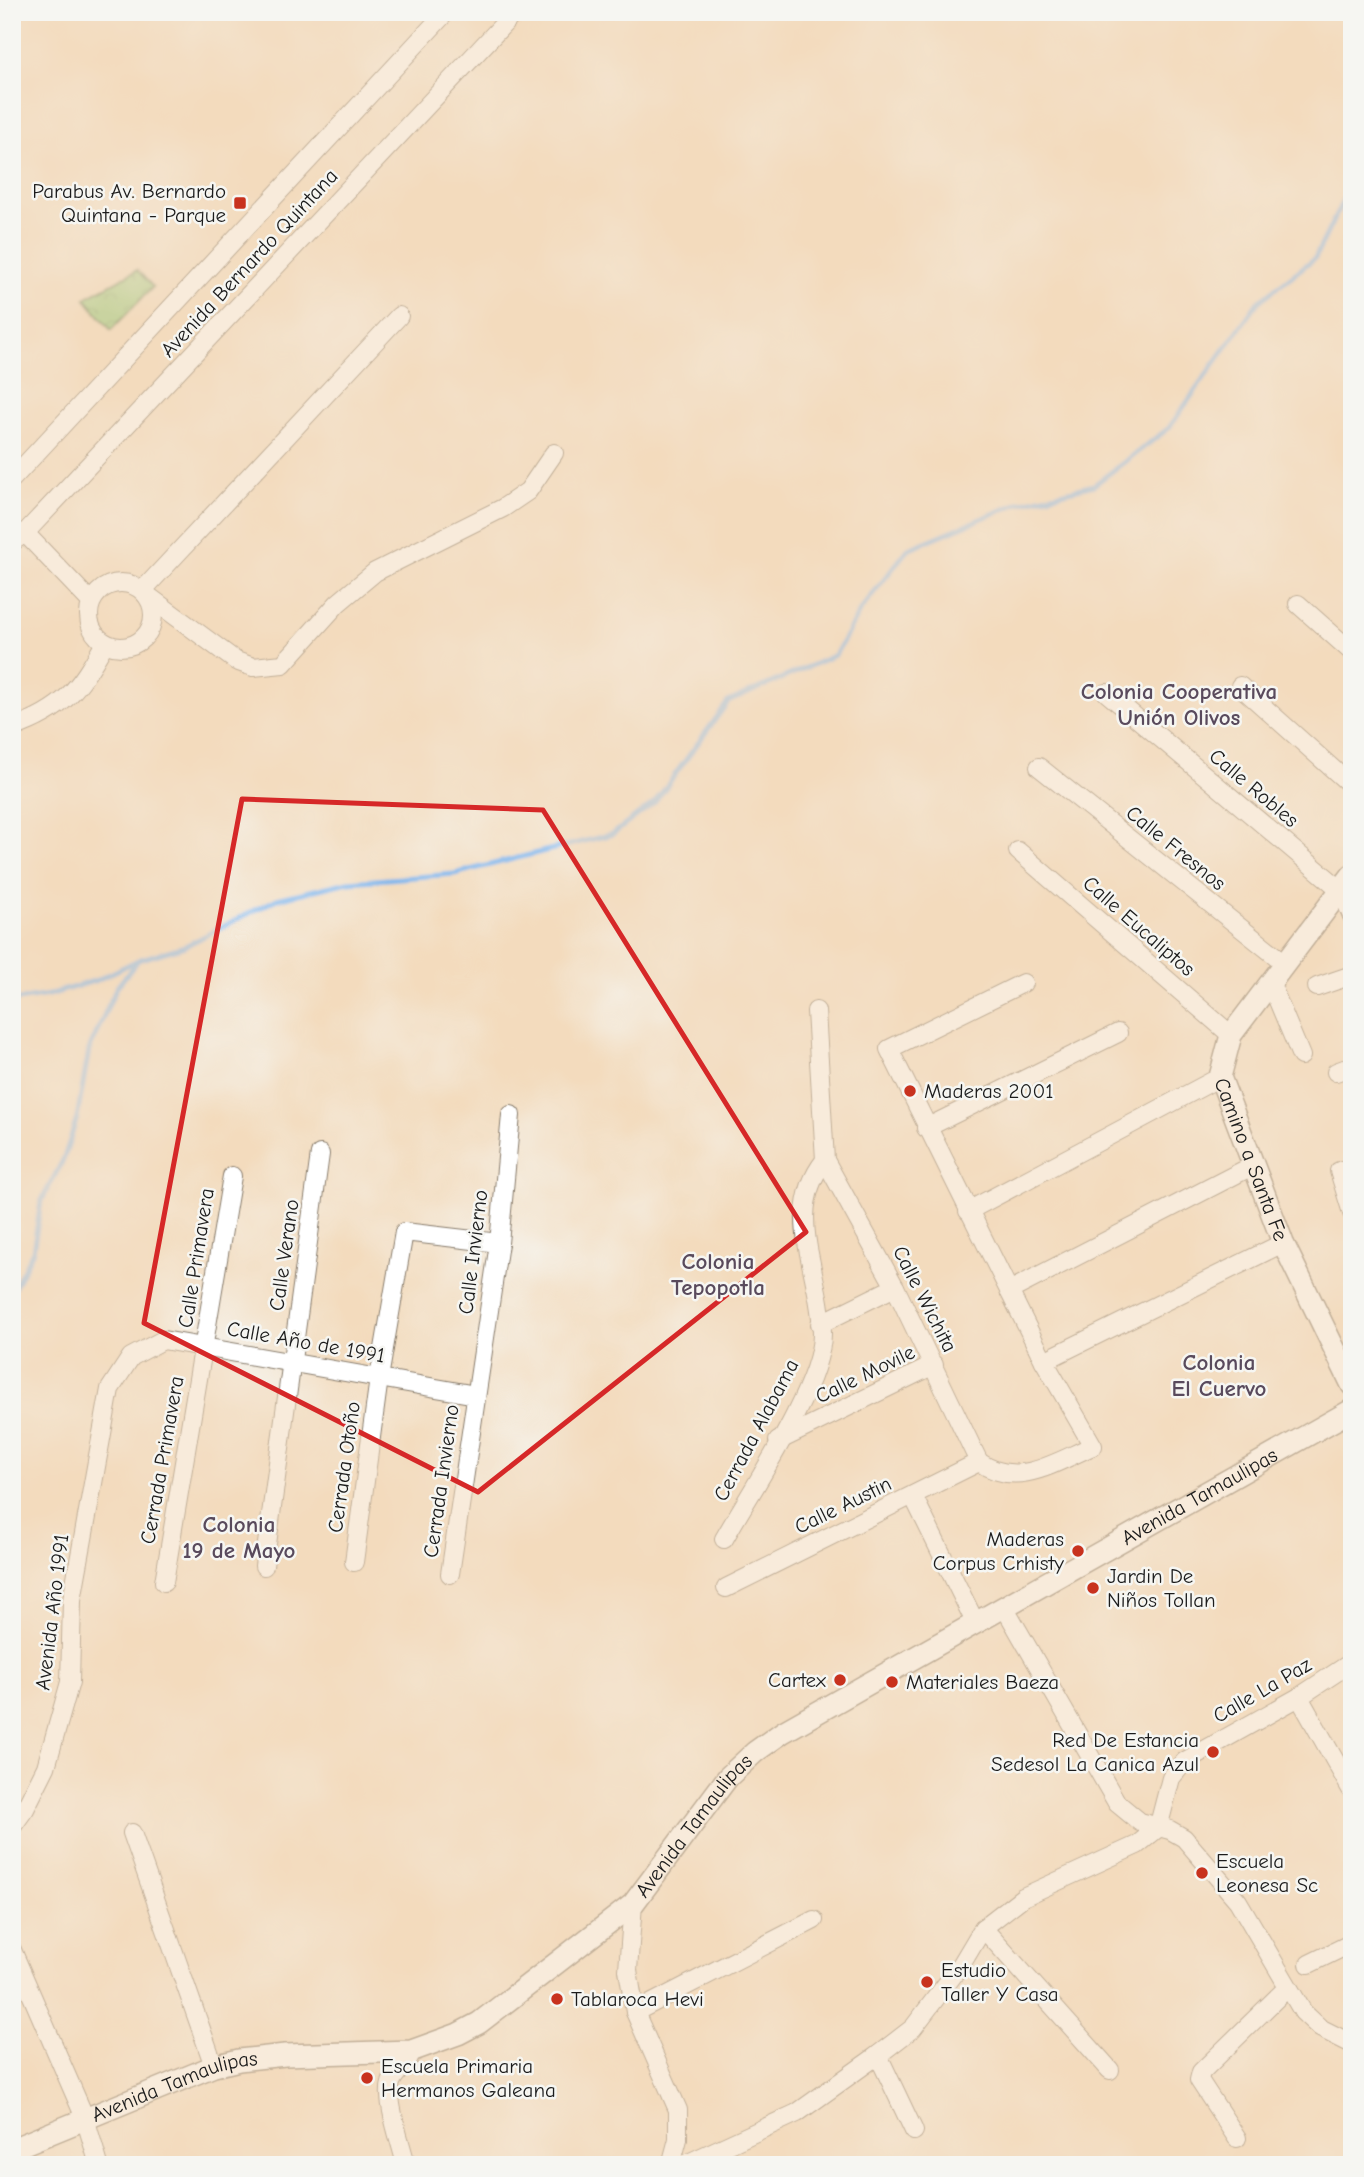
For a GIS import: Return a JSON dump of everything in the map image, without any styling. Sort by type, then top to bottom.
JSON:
[{"type":"street","name":"Avenida Bernardo Quintana","points":[[12,478],[446,12]]},
{"type":"street","name":"Avenida Bernardo Quintana","points":[[19,538],[506,15]]},
{"type":"street","points":[[145,592],[399,316]]},
{"type":"street","points":[[145,592],[153,606],[154,618],[150,630],[141,640],[117,647],[106,643],[90,625],[91,602],[97,593],[114,583],[134,585],[145,592],[236,661],[253,667],[283,664],[338,603],[375,572],[503,508],[528,491],[554,453]]},
{"type":"street","points":[[19,538],[91,602]]},
{"type":"street","points":[[1298,604],[1352,652]]},
{"type":"street","points":[[12,728],[40,718],[63,703],[81,685],[106,643]]},
{"type":"street","points":[[1240,687],[1352,786]]},
{"type":"street","name":"Calle Robles","points":[[1107,694],[1346,883]]},
{"type":"street","name":"Calle Fresnos","points":[[1039,767],[1286,964]]},
{"type":"street","name":"Calle Eucaliptos","points":[[1018,851],[1231,1035]]},
{"type":"street","points":[[1346,883],[1352,916]]},
{"type":"street","name":"Camino a Santa Fe","points":[[1346,883],[1231,1035],[1220,1077],[1283,1243],[1352,1385]]},
{"type":"street","points":[[1317,987],[1352,975]]},
{"type":"street","points":[[979,1462],[992,1471],[1009,1475],[1028,1473],[1093,1446],[1044,1361],[889,1049],[1023,983]]},
{"type":"street","points":[[1271,984],[1301,1056]]},
{"type":"street","points":[[816,1011],[825,1160]]},
{"type":"street","points":[[926,1128],[1118,1033]]},
{"type":"street","points":[[968,1211],[1220,1077]]},
{"type":"street","name":"Calle Invierno","points":[[476,1395],[499,1243],[511,1115]]},
{"type":"street","name":"Calle Verano","points":[[264,1566],[320,1154]]},
{"type":"street","name":"Calle Wichita","points":[[825,1160],[895,1287],[979,1462]]},
{"type":"street","name":"Cerrada Alabama","points":[[724,1539],[816,1373],[820,1324],[804,1201],[811,1177],[825,1160]]},
{"type":"street","points":[[1009,1291],[1254,1165]]},
{"type":"street","points":[[1352,1167],[1339,1171],[1352,1213]]},
{"type":"street","name":"Calle Primavera","points":[[205,1347],[232,1176]]},
{"type":"street","name":"Cerrada Otoño","points":[[354,1562],[379,1378],[404,1231],[499,1243]]},
{"type":"street","points":[[1044,1361],[1283,1243]]},
{"type":"street","points":[[820,1324],[895,1287]]},
{"type":"street","name":"Calle Año de 1991","points":[[131,1357],[163,1340],[476,1395]]},
{"type":"street","name":"Cerrada Primavera","points":[[164,1582],[205,1347]]},
{"type":"street","name":"Avenida Año 1991","points":[[12,1827],[25,1809],[46,1767],[70,1682],[72,1600],[110,1389],[131,1357]]},
{"type":"street","name":"Calle Movile","points":[[778,1441],[934,1365]]},
{"type":"street","name":"Cerrada Invierno","points":[[450,1574],[476,1395]]},
{"type":"street","name":"Avenida Tamaulipas","points":[[12,2149],[214,2066],[239,2060],[285,2055],[411,2051],[458,2034],[478,2023],[633,1905],[728,1777],[755,1752],[783,1732],[1352,1410]]},
{"type":"street","name":"Calle Austin","points":[[726,1588],[979,1462]]},
{"type":"street","points":[[913,1496],[976,1624]]},
{"type":"street","points":[[1005,1608],[1117,1803],[1140,1822],[1170,1830],[1184,1838],[1238,1901],[1303,2011],[1320,2028],[1352,2044]]},
{"type":"street","name":"Calle La Paz","points":[[1158,1828],[1176,1768],[1298,1697],[1352,1662]]},
{"type":"street","points":[[1298,1697],[1352,1791]]},
{"type":"street","points":[[684,2165],[797,2113],[913,2028],[961,1965],[983,1928],[1023,1897],[1137,1845],[1158,1828]]},
{"type":"street","points":[[132,1833],[214,2066]]},
{"type":"street","points":[[633,1905],[628,1970],[635,2011],[678,2110],[678,2139],[671,2165]]},
{"type":"street","points":[[635,2011],[814,1920]]},
{"type":"street","points":[[983,1928],[1110,2070]]},
{"type":"street","points":[[1309,1964],[1352,1943]]},
{"type":"street","points":[[12,1950],[85,2118],[99,2165]]},
{"type":"street","points":[[1237,2138],[1199,2080],[1201,2072],[1287,1988]]},
{"type":"street","points":[[407,2165],[390,2094],[391,2080],[409,2062],[411,2051]]},
{"type":"street","points":[[878,2055],[914,2131]]},
{"type":"highlighted area","points":[[242,799],[543,810],[806,1232],[478,1492],[144,1323]]},
{"type":"green space","points":[[137,270],[153,287],[111,330],[85,298]]},
{"type":"waterway","points":[[12,20],[19,12]]},
{"type":"waterway","points":[[12,1001],[49,995],[97,980],[138,960],[185,946],[277,899],[348,882],[454,874],[613,834],[655,802],[728,702],[835,655],[861,609],[908,549],[1019,503],[1094,485],[1169,428],[1258,302],[1315,258],[1346,194],[1352,83]]},
{"type":"waterway","points":[[12,1292],[33,1251],[41,1202],[64,1158],[77,1118],[89,1050],[116,988],[136,963]]},
{"type":"place","name":"Parabus Av. Bernardo Quintana - Parque","points":[[240,203]]},
{"type":"place","name":"Maderas 2001","points":[[910,1091]]},
{"type":"place","name":"Maderas Corpus Crhisty","points":[[1078,1551]]},
{"type":"place","name":"Jardin De Niños Tollan","points":[[1093,1588]]},
{"type":"place","name":"Cartex","points":[[840,1680]]},
{"type":"place","name":"Materiales Baeza","points":[[892,1682]]},
{"type":"place","name":"Red De Estancia Sedesol La Canica Azul","points":[[1213,1752]]},
{"type":"place","name":"Escuela Leonesa Sc","points":[[1202,1873]]},
{"type":"place","name":"Estudio Taller Y Casa","points":[[927,1982]]},
{"type":"place","name":"Tablaroca Hevi","points":[[557,1999]]},
{"type":"place","name":"Escuela Primaria Hermanos Galeana","points":[[367,2078]]},
{"type":"district","name":"Colonia Cooperativa Unión Olivos","points":[[1179,704]]},
{"type":"district","name":"Colonia Tepopotla","points":[[718,1274]]},
{"type":"district","name":"Colonia El Cuervo","points":[[1219,1375]]},
{"type":"district","name":"Colonia 19 de Mayo","points":[[239,1537]]}]
